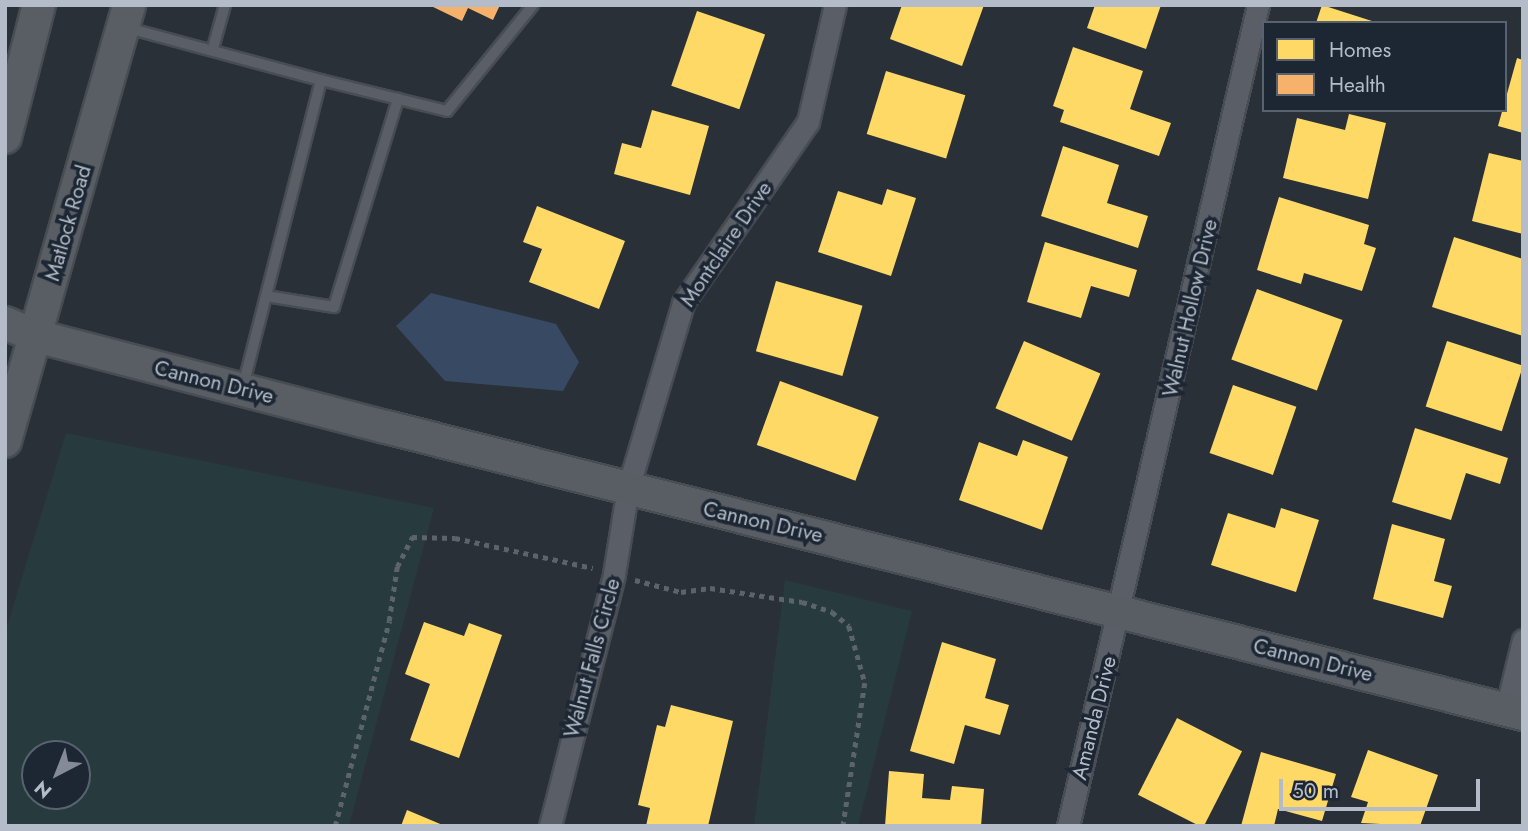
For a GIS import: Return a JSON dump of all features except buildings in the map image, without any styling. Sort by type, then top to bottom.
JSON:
[{"type":"street","points":[[5,137],[39,5]]},
{"type":"street","name":"Montclaire Drive","points":[[628,488],[683,303],[808,122],[835,5]]},
{"type":"street","name":"Walnut Hollow Drive","points":[[1121,611],[1258,5]]},
{"type":"street","name":"Matlock Road","points":[[5,441],[127,16]]},
{"type":"street","name":"Cannon Drive","points":[[5,323],[36,336],[1514,712]]},
{"type":"street","name":"Walnut Falls Circle","points":[[550,826],[614,574],[628,488]]},
{"type":"street","name":"Amanda Drive","points":[[1068,826],[1121,611]]},
{"type":"street","points":[[1514,712],[1523,640]]},
{"type":"lane","points":[[213,48],[225,5]]},
{"type":"lane","points":[[127,16],[213,48],[321,80],[447,111],[533,5]]},
{"type":"lane","points":[[243,388],[321,80]]},
{"type":"lane","points":[[266,296],[334,307],[398,99]]},
{"type":"green space","points":[[66,433],[434,508],[349,826],[5,826],[5,633]]},
{"type":"green space","points":[[785,580],[912,611],[858,826],[754,826]]},
{"type":"water","points":[[431,293],[556,324],[579,362],[563,391],[445,381],[396,326]]}]
